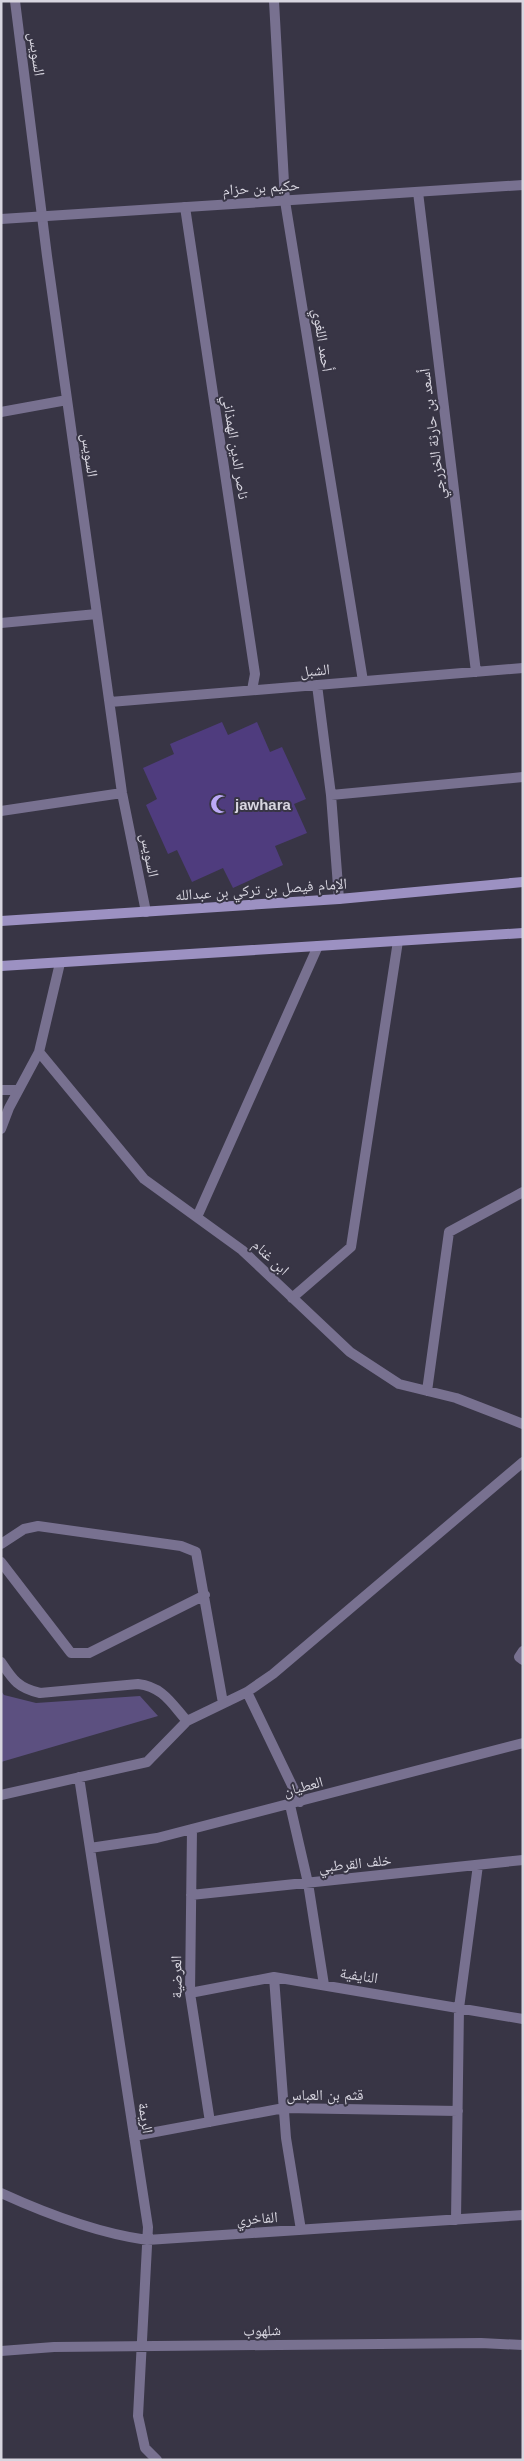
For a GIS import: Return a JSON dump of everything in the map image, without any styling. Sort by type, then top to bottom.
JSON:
[{"type":"main road","name":"الإمام فيصل بن تركي بن عبدالله","points":[[1,922],[339,899],[523,882]]},
{"type":"main road","points":[[1,966],[523,933]]},
{"type":"street","name":"السويس","points":[[15,1],[67,400],[122,793],[146,912]]},
{"type":"street","name":"أحمد اللغوي","points":[[274,1],[285,201],[363,681]]},
{"type":"street","name":"حكيم بن حزام","points":[[1,219],[523,185]]},
{"type":"street","name":"أسعد بن حارثة الخزرجي","points":[[418,192],[476,672]]},
{"type":"street","name":"ناصر الدين الهمذاني","points":[[185,207],[256,674],[252,690]]},
{"type":"street","points":[[1,412],[67,400]]},
{"type":"street","points":[[1,623],[97,614]]},
{"type":"street","name":"الشبل","points":[[110,702],[523,668]]},
{"type":"street","points":[[317,685],[331,795],[339,899]]},
{"type":"street","points":[[331,795],[523,777]]},
{"type":"street","points":[[1,811],[122,793]]},
{"type":"street","points":[[292,1298],[351,1247],[398,941]]},
{"type":"street","points":[[197,1217],[318,946]]},
{"type":"street","points":[[1,1129],[18,1090],[39,1052],[60,962]]},
{"type":"street","name":"ابن غنام","points":[[39,1052],[144,1179],[242,1250],[350,1352],[399,1384],[456,1398],[523,1424]]},
{"type":"street","points":[[1,1090],[18,1090]]},
{"type":"street","points":[[427,1391],[449,1232],[523,1192]]},
{"type":"street","points":[[1,1795],[147,1762],[187,1721],[247,1692],[273,1674],[523,1462]]},
{"type":"street","points":[[1,1544],[24,1528],[38,1526],[181,1546],[196,1552],[223,1703]]},
{"type":"street","points":[[1,1562],[71,1653],[89,1653],[205,1596]]},
{"type":"street","points":[[523,1651],[519,1657],[523,1660]]},
{"type":"street","points":[[1,1662],[12,1678],[24,1690],[40,1693],[138,1684],[152,1686],[161,1692],[187,1721]]},
{"type":"street","points":[[247,1692],[295,1804],[324,1984]]},
{"type":"street","name":"العطيان","points":[[90,1848],[157,1838],[295,1804],[523,1743]]},
{"type":"street","name":"الريمة","points":[[79,1777],[148,2228],[140,2346],[138,2416],[145,2448],[157,2460]]},
{"type":"street","name":"العرضية","points":[[192,1829],[190,1993],[210,2122]]},
{"type":"street","name":"خلف القرطبي","points":[[191,1895],[523,1860]]},
{"type":"street","points":[[456,2220],[459,2008],[478,1865]]},
{"type":"street","points":[[274,1977],[286,2138],[301,2230]]},
{"type":"street","name":"النايفية","points":[[190,1993],[274,1977],[523,2019]]},
{"type":"street","name":"قثم بن العباس","points":[[134,2136],[284,2108],[458,2111]]},
{"type":"street","name":"الفاخري","points":[[1,2193],[27,2205],[118,2236],[147,2240],[523,2215]]},
{"type":"street","name":"شلهوب","points":[[1,2351],[54,2347],[140,2346],[481,2343],[523,2345]]},
{"type":"shaded area","points":[[1,1691],[4,1695],[36,1703],[140,1696],[158,1716],[1,1762]]},
{"type":"building","name":"jawhara","points":[[222,722],[228,735],[257,722],[270,752],[282,747],[306,799],[294,804],[307,833],[275,846],[283,865],[233,888],[223,868],[192,882],[177,850],[168,854],[146,805],[157,799],[143,768],[174,754],[170,744]]},
{"type":"place","name":"jawhara","points":[[220,804]]}]
